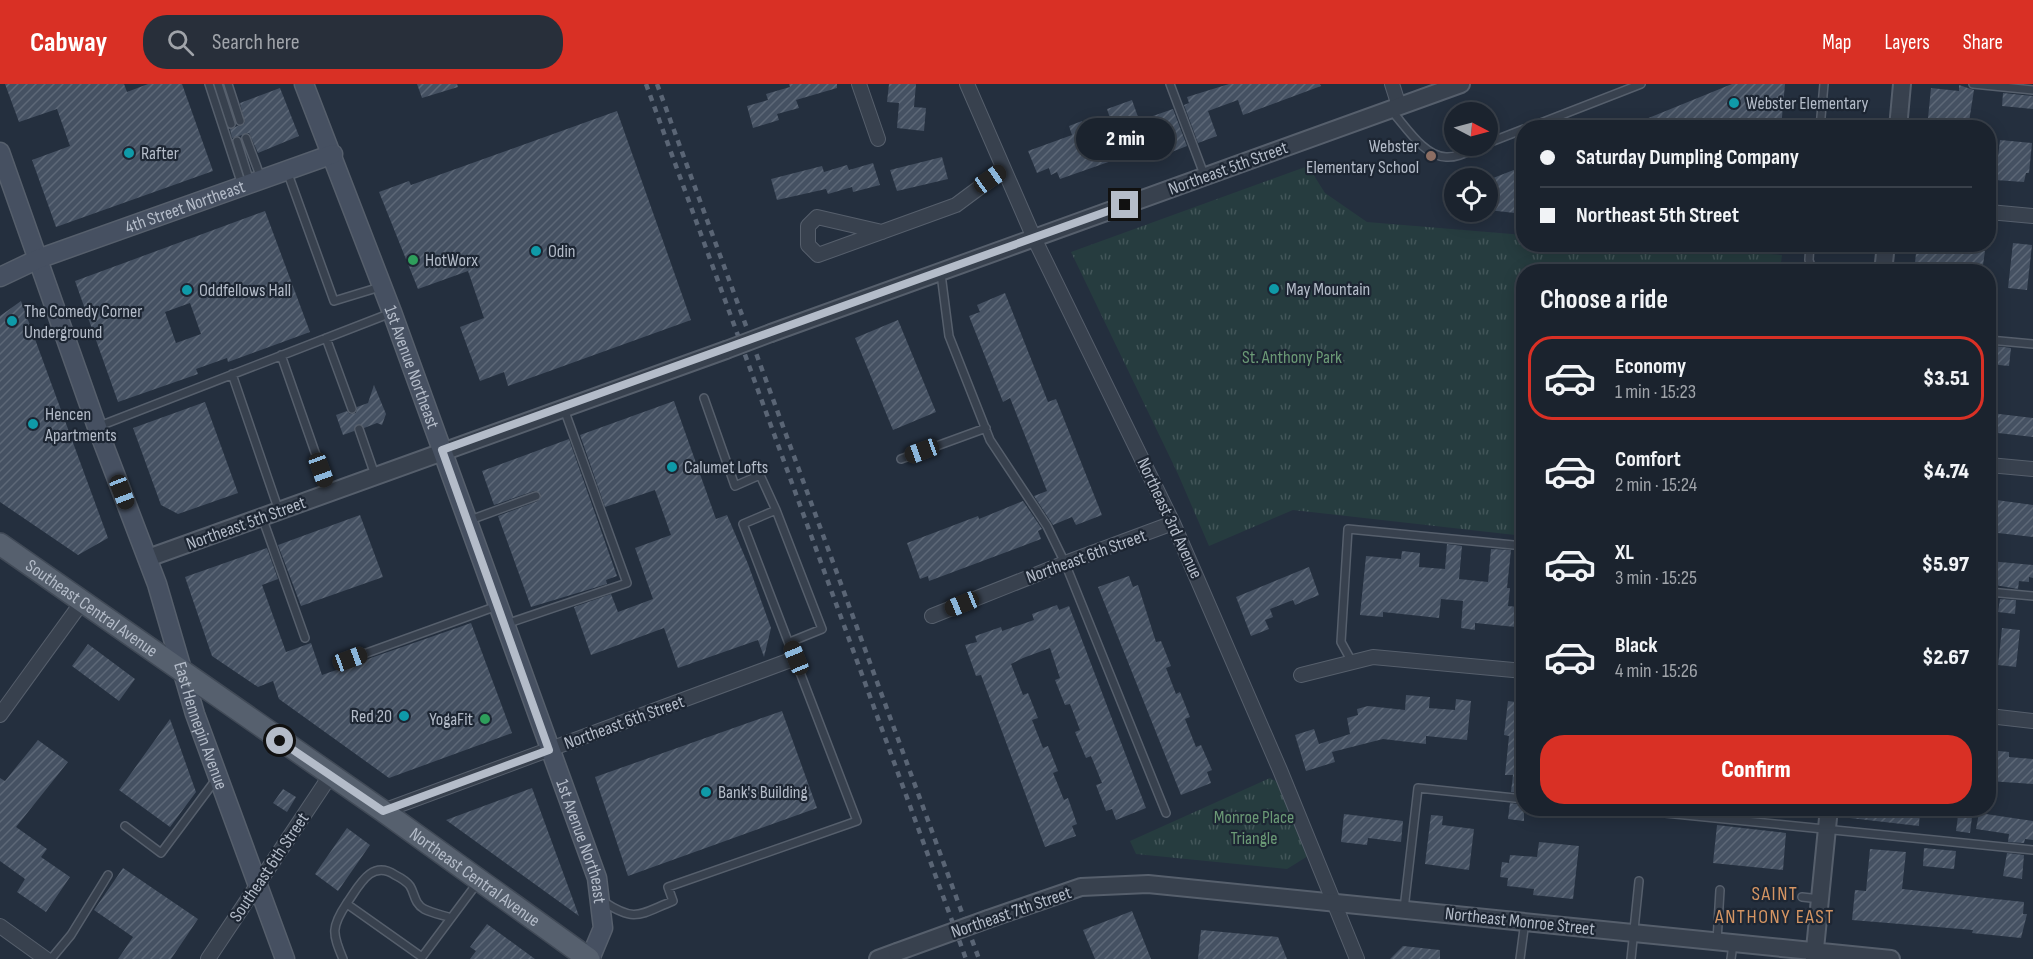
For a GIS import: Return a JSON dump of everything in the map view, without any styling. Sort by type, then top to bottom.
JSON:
[{"type":"main road","name":"1st Avenue Northeast","points":[[304,84],[333,154],[392,312],[597,878],[603,928],[589,959]]},
{"type":"main road","name":"East Hennepin Avenue","points":[[0,152],[97,427],[148,558],[185,674],[195,714],[285,959]]},
{"type":"main road","name":"4th Street Northeast","points":[[0,276],[38,259],[333,154]]},
{"type":"main road","name":"Southeast Central Avenue","points":[[0,544],[185,674]]},
{"type":"main road","name":"Northeast Central Avenue","points":[[185,674],[383,811],[589,959]]},
{"type":"street","points":[[859,84],[878,139]]},
{"type":"street","name":"Northeast 3rd Avenue","points":[[967,84],[1034,238],[1173,524],[1335,902],[1357,959]]},
{"type":"street","points":[[1392,84],[1395,108]]},
{"type":"street","name":"Northeast 5th Street","points":[[148,558],[563,406],[666,372],[1461,84]]},
{"type":"street","points":[[1899,120],[1902,84]]},
{"type":"street","points":[[882,232],[817,217],[808,226],[808,245],[818,255],[882,232],[956,205],[1003,170]]},
{"type":"street","points":[[1996,213],[2033,216]]},
{"type":"street","points":[[1996,466],[2033,469]]},
{"type":"street","name":"Northeast 6th Street","points":[[932,616],[1065,562],[1173,524]]},
{"type":"street","points":[[0,715],[82,602]]},
{"type":"street","points":[[1302,675],[1373,657],[1516,670]]},
{"type":"street","name":"Northeast 6th Street","points":[[383,811],[796,658]]},
{"type":"street","points":[[1996,718],[2033,721]]},
{"type":"street","name":"Southeast 6th Street","points":[[208,959],[330,776]]},
{"type":"street","points":[[1814,955],[1828,816]]},
{"type":"street","name":"Northeast Monroe Street","points":[[1148,884],[1634,933],[1727,948],[1891,959]]},
{"type":"street","name":"Northeast 7th Street","points":[[878,959],[988,918],[1082,887],[1148,884]]},
{"type":"street","points":[[0,926],[46,959]]},
{"type":"lane","points":[[209,84],[252,184]]},
{"type":"lane","points":[[218,84],[231,124]]},
{"type":"lane","points":[[228,84],[240,120]]},
{"type":"lane","points":[[1170,84],[1205,177]]},
{"type":"lane","points":[[1549,120],[1641,84]]},
{"type":"lane","points":[[1821,120],[1824,84]]},
{"type":"lane","points":[[1973,84],[2033,90]]},
{"type":"lane","points":[[1395,108],[1430,153],[1445,157],[1455,156]]},
{"type":"lane","points":[[1498,139],[1516,132]]},
{"type":"lane","points":[[246,138],[252,184]]},
{"type":"lane","points":[[237,141],[252,184]]},
{"type":"lane","points":[[287,171],[334,301],[382,286]]},
{"type":"lane","points":[[940,271],[949,336],[990,440],[1047,526],[1065,562],[1166,813]]},
{"type":"lane","points":[[97,427],[392,312]]},
{"type":"lane","points":[[326,338],[352,409]]},
{"type":"lane","points":[[1996,341],[2033,344]]},
{"type":"lane","points":[[281,355],[329,493]]},
{"type":"lane","points":[[232,374],[279,511]]},
{"type":"lane","points":[[704,398],[735,486],[760,476],[776,510],[822,629],[790,642]]},
{"type":"lane","points":[[505,625],[627,583],[563,406]]},
{"type":"lane","points":[[901,459],[986,428]]},
{"type":"lane","points":[[360,429],[375,476]]},
{"type":"lane","points":[[468,521],[536,496]]},
{"type":"lane","points":[[600,900],[621,913],[635,916],[673,901],[668,887],[857,821],[743,524],[776,510]]},
{"type":"lane","points":[[262,517],[305,638]]},
{"type":"lane","points":[[1352,662],[1341,642],[1348,529],[1516,545]]},
{"type":"lane","points":[[1996,593],[2033,596]]},
{"type":"lane","points":[[350,659],[498,606]]},
{"type":"lane","points":[[125,826],[161,853],[217,777]]},
{"type":"lane","points":[[1404,909],[1418,788],[1516,798]]},
{"type":"lane","points":[[1693,816],[2033,850]]},
{"type":"lane","points":[[343,959],[334,929],[364,878],[373,870],[384,869],[410,885],[415,901],[424,909],[451,918]]},
{"type":"lane","points":[[51,959],[71,935],[108,875]]},
{"type":"lane","points":[[347,904],[421,958],[479,880]]},
{"type":"lane","points":[[1631,959],[1639,881]]},
{"type":"lane","points":[[1720,890],[1727,948]]},
{"type":"lane","points":[[1802,897],[1820,899]]},
{"type":"lane","points":[[1520,959],[1525,921]]},
{"type":"green space","name":"St. Anthony Park","points":[[1308,166],[1325,193],[1367,222],[1516,234],[1516,252],[1742,252],[1782,255],[1781,264],[1516,264],[1516,535],[1293,510],[1209,546],[1178,474],[1071,252]]},
{"type":"green space","name":"Monroe Place Triangle","points":[[1270,778],[1279,783],[1308,856],[1287,869],[1136,854],[1130,841]]},
{"type":"building","name":"Rafter","points":[[5,84],[124,84],[127,92],[148,84],[182,84],[213,171],[56,227],[32,160],[70,146],[57,109],[19,122]]},
{"type":"building","points":[[417,84],[457,84],[458,87],[422,98]]},
{"type":"building","points":[[789,84],[837,84],[837,88],[796,100],[799,108],[777,114],[779,120],[753,128],[747,106],[768,100],[766,94],[790,87]]},
{"type":"building","points":[[889,84],[916,84],[914,107],[926,108],[924,131],[897,128],[899,103],[887,102]]},
{"type":"building","points":[[1229,84],[1320,84],[1321,86],[1243,115],[1238,100],[1208,111],[1217,136],[1198,143],[1184,105],[1189,103],[1187,97]]},
{"type":"building","name":"Webster Elementary","points":[[1732,84],[1785,84],[1782,120],[1644,120]]},
{"type":"building","points":[[1959,85],[1974,90],[1969,120],[1928,120],[1931,88],[1959,91]]},
{"type":"building","points":[[280,88],[299,136],[258,153],[249,133],[232,138],[230,129],[245,123],[240,103]]},
{"type":"building","points":[[2003,93],[2033,96],[2033,109],[2002,106]]},
{"type":"building","points":[[1132,100],[1143,131],[1111,143],[1117,159],[1060,179],[1057,172],[1051,175],[1049,168],[1037,173],[1028,151],[1072,135],[1069,126],[1082,121],[1085,130],[1111,121],[1107,109]]},
{"type":"building","points":[[1173,109],[1187,146],[1169,153],[1167,147],[1164,148],[1158,130],[1155,131],[1150,117]]},
{"type":"building","name":"Odin","points":[[617,111],[691,320],[508,386],[504,372],[480,381],[460,327],[484,318],[468,271],[418,289],[379,192],[409,181],[411,185]]},
{"type":"building","points":[[2000,140],[2032,143],[2029,173],[2026,173],[2024,182],[1996,180],[1996,157],[1998,157]]},
{"type":"building","points":[[942,157],[948,179],[897,191],[890,170]]},
{"type":"building","points":[[873,163],[880,185],[853,192],[852,187],[828,194],[826,189],[777,200],[771,179],[822,166],[824,172],[847,165],[849,170]]},
{"type":"building","points":[[1516,169],[1516,213],[1498,211],[1498,176]]},
{"type":"building","points":[[265,211],[310,332],[228,362],[227,358],[196,369],[198,374],[118,402],[75,281]],"holes":[[[190,303],[201,334],[176,343],[165,312]]]},
{"type":"building","points":[[2013,243],[2032,245],[2027,290],[2008,288]]},
{"type":"building","points":[[1916,252],[1985,252],[1983,264],[1915,264]]},
{"type":"building","points":[[1005,293],[1048,402],[1056,399],[1102,515],[1076,525],[1072,517],[1053,525],[1034,496],[1047,491],[1010,398],[1003,402],[969,316],[980,312],[977,305]]},
{"type":"building","name":"Hencen Apartments","points":[[21,301],[108,538],[78,555],[0,502],[0,316]]},
{"type":"building","points":[[898,320],[936,412],[893,430],[855,338]]},
{"type":"building","points":[[1996,346],[2011,348],[2009,366],[1996,365]]},
{"type":"building","points":[[374,385],[386,414],[382,425],[377,423],[364,428],[358,424],[354,431],[343,435],[336,415],[347,411],[350,414],[356,413],[357,407],[368,403]]},
{"type":"building","points":[[674,401],[716,519],[727,515],[771,628],[764,657],[758,640],[678,668],[664,628],[591,655],[574,607],[611,594],[618,612],[653,599],[635,548],[671,535],[655,490],[605,507],[580,435]]},
{"type":"building","points":[[205,402],[238,493],[178,514],[161,505],[133,428]]},
{"type":"building","points":[[1996,414],[2033,418],[2033,437],[1996,433]]},
{"type":"building","points":[[569,439],[617,576],[606,580],[607,584],[531,607],[498,516],[538,501],[541,494],[534,491],[494,505],[482,471]]},
{"type":"building","points":[[1996,500],[2033,505],[2033,537],[1996,533]]},
{"type":"building","points":[[1023,501],[1042,529],[1038,531],[1041,539],[929,581],[928,576],[920,579],[907,543],[978,516],[979,519]]},
{"type":"building","points":[[360,515],[383,577],[301,606],[278,545]]},
{"type":"building","points":[[1447,544],[1462,546],[1459,579],[1488,582],[1491,549],[1511,550],[1507,588],[1510,588],[1508,606],[1516,607],[1516,627],[1475,623],[1475,630],[1461,628],[1463,601],[1441,599],[1439,618],[1383,612],[1383,617],[1360,615],[1366,556],[1401,559],[1402,551],[1420,553],[1419,567],[1445,569]]},
{"type":"building","name":"Red 20","points":[[267,548],[278,579],[262,585],[286,652],[311,643],[322,675],[471,623],[512,733],[389,778],[279,699],[273,681],[258,687],[212,656],[185,577]]},
{"type":"building","points":[[1996,562],[2033,565],[2033,578],[2029,577],[2029,582],[2019,581],[2018,589],[1996,585]]},
{"type":"building","points":[[1309,567],[1319,595],[1295,605],[1293,600],[1270,609],[1273,617],[1265,620],[1269,629],[1251,636],[1236,597]]},
{"type":"building","points":[[1129,576],[1133,587],[1138,585],[1156,642],[1161,641],[1171,666],[1166,668],[1176,694],[1180,692],[1190,717],[1185,719],[1196,747],[1201,745],[1212,770],[1207,772],[1211,783],[1181,795],[1098,587]]},
{"type":"building","points":[[2000,599],[2016,600],[2015,614],[1998,612]]},
{"type":"building","points":[[1057,605],[1059,610],[1069,606],[1146,808],[1116,820],[1112,809],[1106,811],[1096,785],[1102,783],[1091,756],[1086,758],[1075,732],[1080,730],[1070,704],[1065,705],[1055,680],[1060,678],[1050,648],[1023,658],[1011,664],[1023,695],[1028,693],[1038,718],[1032,720],[1043,748],[1048,746],[1058,771],[1053,773],[1064,800],[1068,798],[1077,824],[1072,826],[1076,836],[1045,847],[981,675],[976,676],[965,645],[977,642],[975,636],[1001,627],[1002,631],[1034,620],[1032,614]]},
{"type":"building","points":[[2002,628],[2020,630],[2016,667],[1998,665]]},
{"type":"building","points":[[88,644],[135,679],[119,701],[72,666]]},
{"type":"building","points":[[1406,695],[1430,697],[1429,708],[1455,710],[1456,699],[1471,701],[1467,740],[1426,736],[1426,744],[1383,739],[1332,752],[1335,762],[1306,771],[1295,735],[1314,729],[1319,744],[1350,734],[1347,718],[1358,715],[1357,709],[1368,706],[1405,710]]},
{"type":"building","points":[[1508,701],[1516,702],[1516,792],[1511,792],[1513,775],[1505,775],[1509,736],[1504,735]]},
{"type":"building","name":"Bank's Building","points":[[782,711],[817,808],[628,876],[595,777]]},
{"type":"building","points":[[170,719],[196,792],[170,827],[119,790]]},
{"type":"building","points":[[38,740],[68,762],[16,827],[47,849],[41,857],[70,877],[46,912],[17,892],[25,879],[0,861],[0,778],[5,781]]},
{"type":"building","points":[[1996,751],[2009,752],[2009,757],[2033,759],[2033,784],[1996,781]]},
{"type":"building","points":[[532,788],[579,916],[446,820]]},
{"type":"building","points":[[283,789],[296,797],[287,812],[273,803]]},
{"type":"building","points":[[1510,803],[1516,804],[1516,816],[1524,816],[1524,821],[1508,819]]},
{"type":"building","points":[[1344,814],[1403,821],[1401,842],[1368,838],[1367,845],[1341,842]]},
{"type":"building","points":[[1431,815],[1443,816],[1442,825],[1474,829],[1469,870],[1425,864]]},
{"type":"building","points":[[1850,816],[1920,816],[1919,826],[1850,818]]},
{"type":"building","points":[[1958,816],[1972,817],[1970,833],[1956,831]]},
{"type":"building","points":[[1978,816],[1996,816],[2033,821],[2033,840],[2025,839],[2024,843],[2008,842],[2009,834],[1976,829]]},
{"type":"building","points":[[1717,825],[1786,833],[1783,870],[1713,863]]},
{"type":"building","points":[[347,828],[370,845],[338,891],[315,874]]},
{"type":"building","points":[[1539,842],[1579,846],[1573,899],[1533,895],[1534,889],[1507,886],[1508,878],[1500,877],[1502,862],[1509,863],[1510,855],[1537,857]]},
{"type":"building","points":[[1924,848],[1956,851],[1954,869],[1923,866]]},
{"type":"building","points":[[1870,849],[1906,852],[1902,889],[2024,902],[2023,914],[2027,914],[2021,938],[1972,933],[1973,930],[1852,920],[1855,890],[1866,891]]},
{"type":"building","points":[[2007,853],[2024,855],[2022,879],[2003,876]]},
{"type":"building","points":[[123,868],[198,919],[171,959],[118,959],[133,937],[94,910]]},
{"type":"building","points":[[1132,911],[1151,959],[1095,959],[1083,930]]},
{"type":"building","points":[[487,924],[535,959],[470,959],[476,951],[470,947]]},
{"type":"building","points":[[1201,930],[1278,937],[1287,959],[1198,959]]},
{"type":"building","points":[[1403,946],[1440,950],[1440,959],[1390,959]]},
{"type":"railway","points":[[646,84],[966,959]]},
{"type":"railway","points":[[657,84],[979,959]]},
{"type":"place","name":"Webster Elementary","points":[[1734,103]]},
{"type":"place","name":"Rafter","points":[[129,153]]},
{"type":"place","name":"Webster Elementary School","points":[[1431,156]]},
{"type":"place","name":"Odin","points":[[536,251]]},
{"type":"place","name":"HotWorx","points":[[413,260]]},
{"type":"place","name":"May Mountain","points":[[1274,289]]},
{"type":"place","name":"Oddfellows Hall","points":[[187,290]]},
{"type":"place","name":"The Comedy Corner Underground","points":[[12,321]]},
{"type":"place","name":"Hencen Apartments","points":[[33,424]]},
{"type":"place","name":"Calumet Lofts","points":[[672,467]]},
{"type":"place","name":"Red 20","points":[[404,716]]},
{"type":"place","name":"YogaFit","points":[[485,719]]},
{"type":"place","name":"Bank's Building","points":[[706,792]]},
{"type":"district","name":"SAINT ANTHONY EAST","points":[[1775,904]]},
{"type":"route","points":[[280,741],[383,811],[549,750],[442,450],[666,372],[1125,205]]}]
